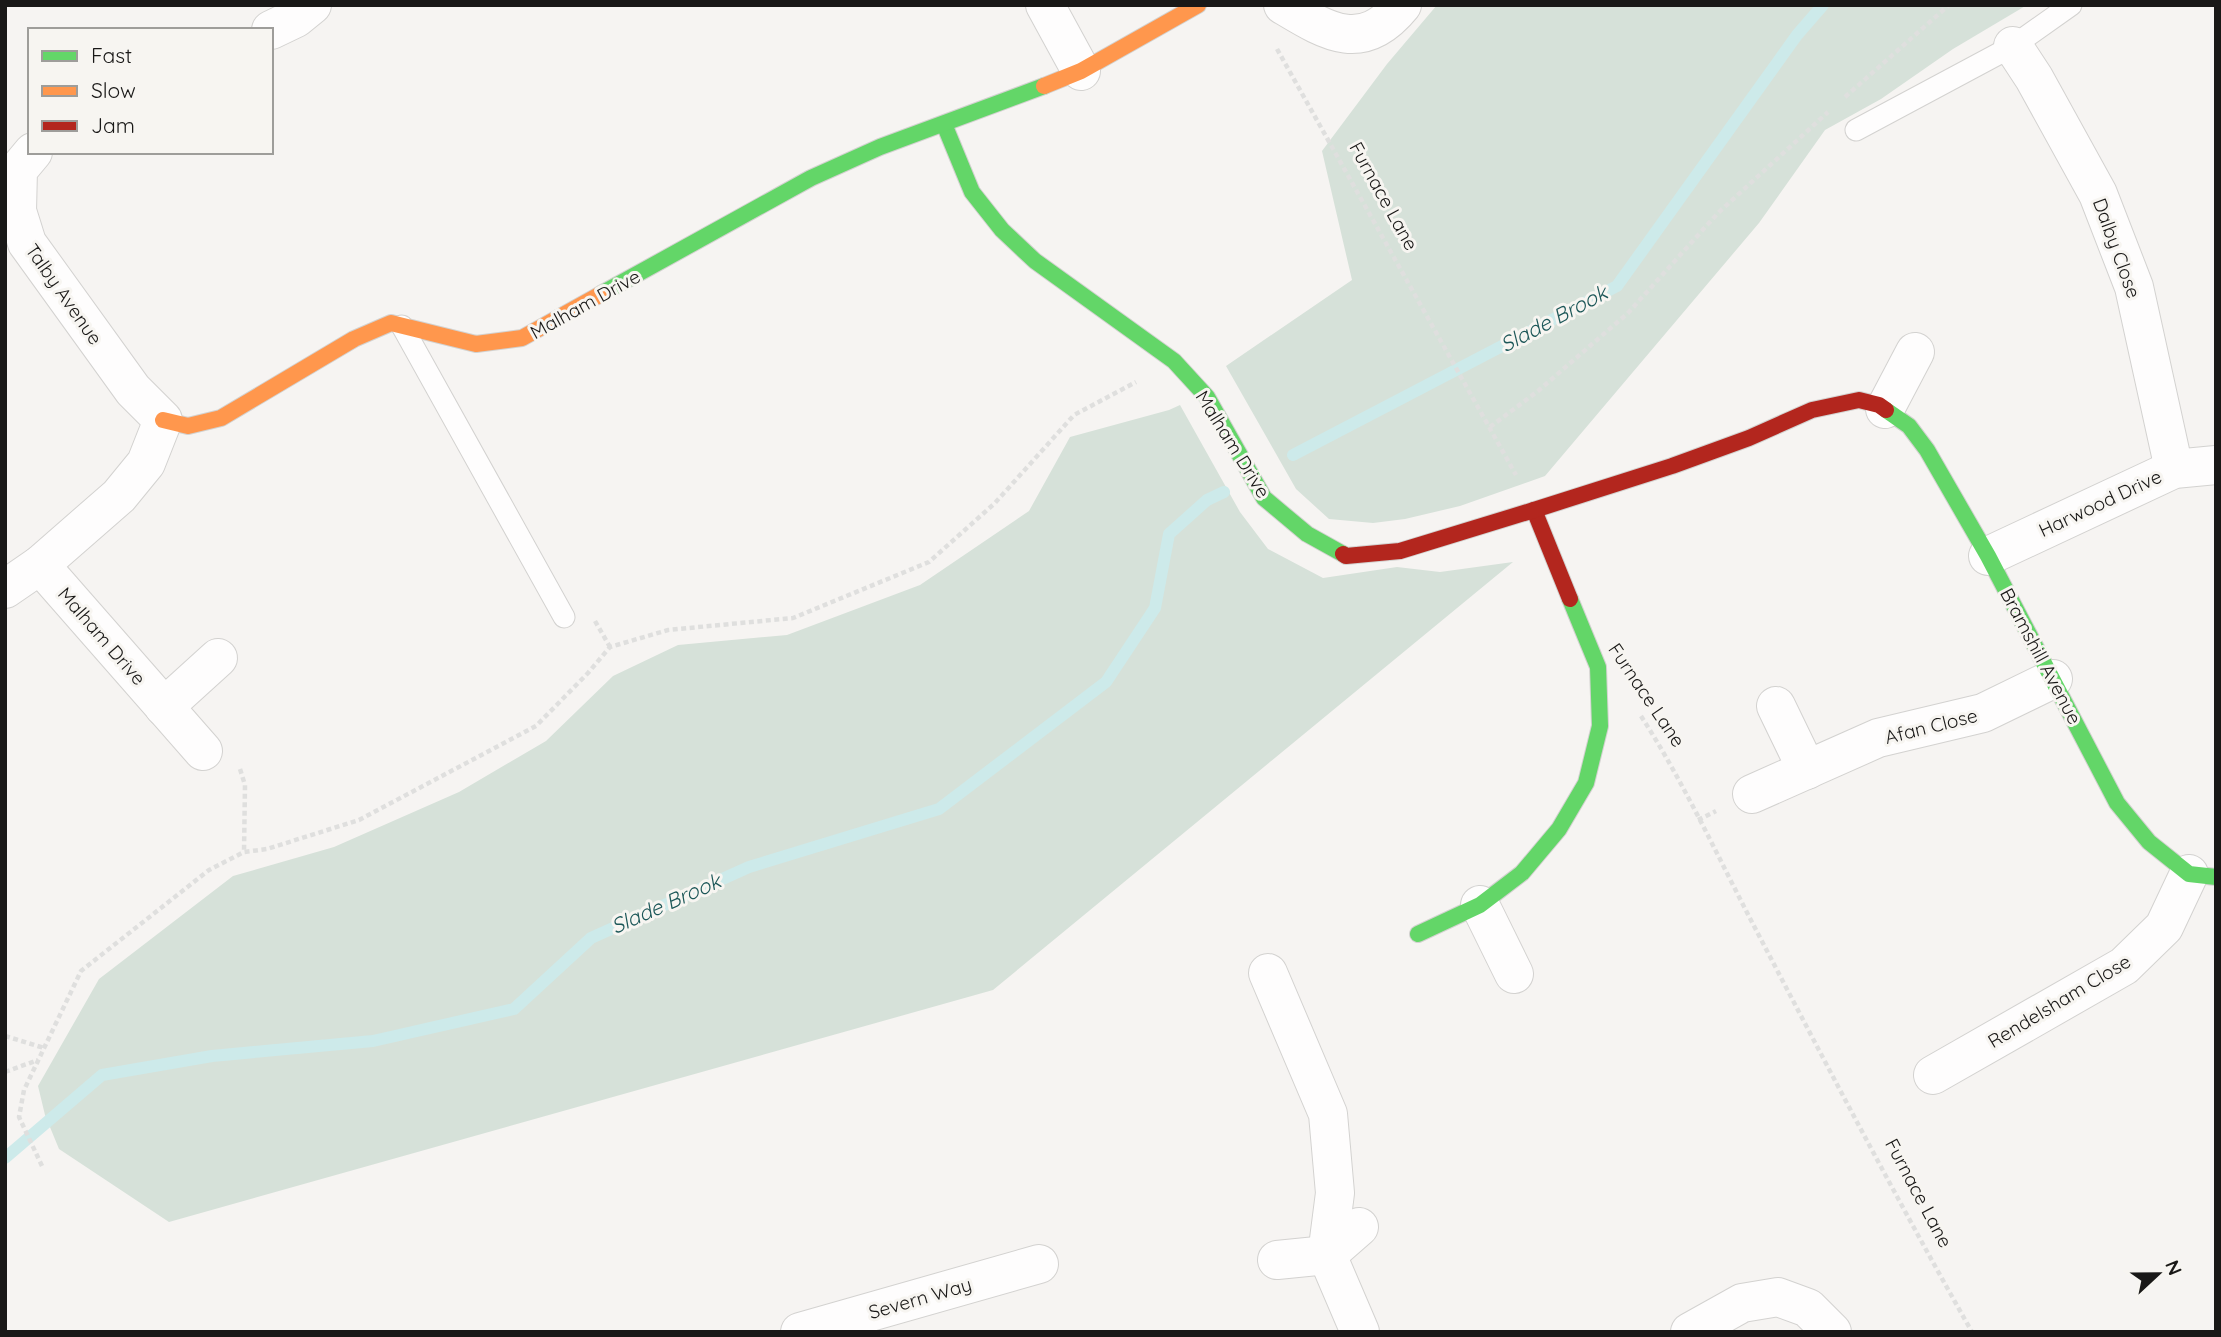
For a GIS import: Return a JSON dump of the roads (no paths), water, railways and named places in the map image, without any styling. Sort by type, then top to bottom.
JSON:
[{"type":"street","points":[[273,29],[296,18],[312,5]]},
{"type":"street","points":[[1045,5],[1082,71]]},
{"type":"street","name":"Malham Drive","points":[[401,324],[476,344],[522,338],[811,178],[880,146],[1017,98],[1082,71],[1198,5]]},
{"type":"street","points":[[1277,21],[1307,19],[1343,34],[1363,35],[1382,26],[1402,5]]},
{"type":"street","name":"Dalby Close","points":[[2013,46],[2034,78],[2098,194],[2134,287],[2174,469]]},
{"type":"street","name":"Malham Drive","points":[[944,124],[972,192],[1002,230],[1035,261],[1174,361],[1208,397],[1264,498],[1307,534],[1346,556],[1400,551],[1534,510]]},
{"type":"street","name":"Talby Avenue","points":[[31,154],[18,170],[17,211],[27,243],[133,390],[163,420]]},
{"type":"street","points":[[5,589],[40,565],[119,496],[146,463],[163,420],[188,426],[221,418],[354,339],[391,323],[401,324]]},
{"type":"street","points":[[1885,409],[1915,352]]},
{"type":"street","name":"Bramshill Avenue","points":[[1534,510],[1672,466],[1749,438],[1812,410],[1859,400],[1879,405],[1909,426],[1927,450],[1988,556],[2117,803],[2149,842],[2202,875]]},
{"type":"street","name":"Harwood Drive","points":[[1988,556],[2174,469],[2216,465]]},
{"type":"street","name":"Furnace Lane","points":[[1480,905],[1522,873],[1559,829],[1586,783],[1600,726],[1598,667],[1534,510]]},
{"type":"street","name":"Malham Drive","points":[[40,565],[203,751]]},
{"type":"street","points":[[164,707],[218,658]]},
{"type":"street","name":"Afan Close","points":[[1752,794],[1878,738],[1983,713],[2053,678]]},
{"type":"street","points":[[1776,706],[1807,770]]},
{"type":"street","name":"Rendelsham Close","points":[[1933,1075],[2124,966],[2164,927],[2202,875]]},
{"type":"street","points":[[1418,934],[1480,905],[1514,974]]},
{"type":"street","points":[[1268,973],[1328,1114],[1335,1193],[1327,1255],[1360,1332]]},
{"type":"street","points":[[1277,1260],[1327,1255],[1359,1227]]},
{"type":"street","name":"Severn Way","points":[[800,1332],[879,1321],[1040,1264]]},
{"type":"street","points":[[1690,1332],[1742,1303],[1778,1297],[1808,1308],[1832,1332]]},
{"type":"lane","points":[[1856,130],[2013,46],[2071,5]]},
{"type":"lane","points":[[401,324],[564,617]]},
{"type":"waterway","name":"Slade Brook","points":[[1293,455],[1617,286],[1797,35],[1823,5]]},
{"type":"waterway","name":"Slade Brook","points":[[5,1158],[102,1075],[212,1056],[373,1041],[514,1009],[591,938],[749,867],[939,809],[1106,682],[1155,608],[1169,534],[1207,500],[1224,492]]}]
